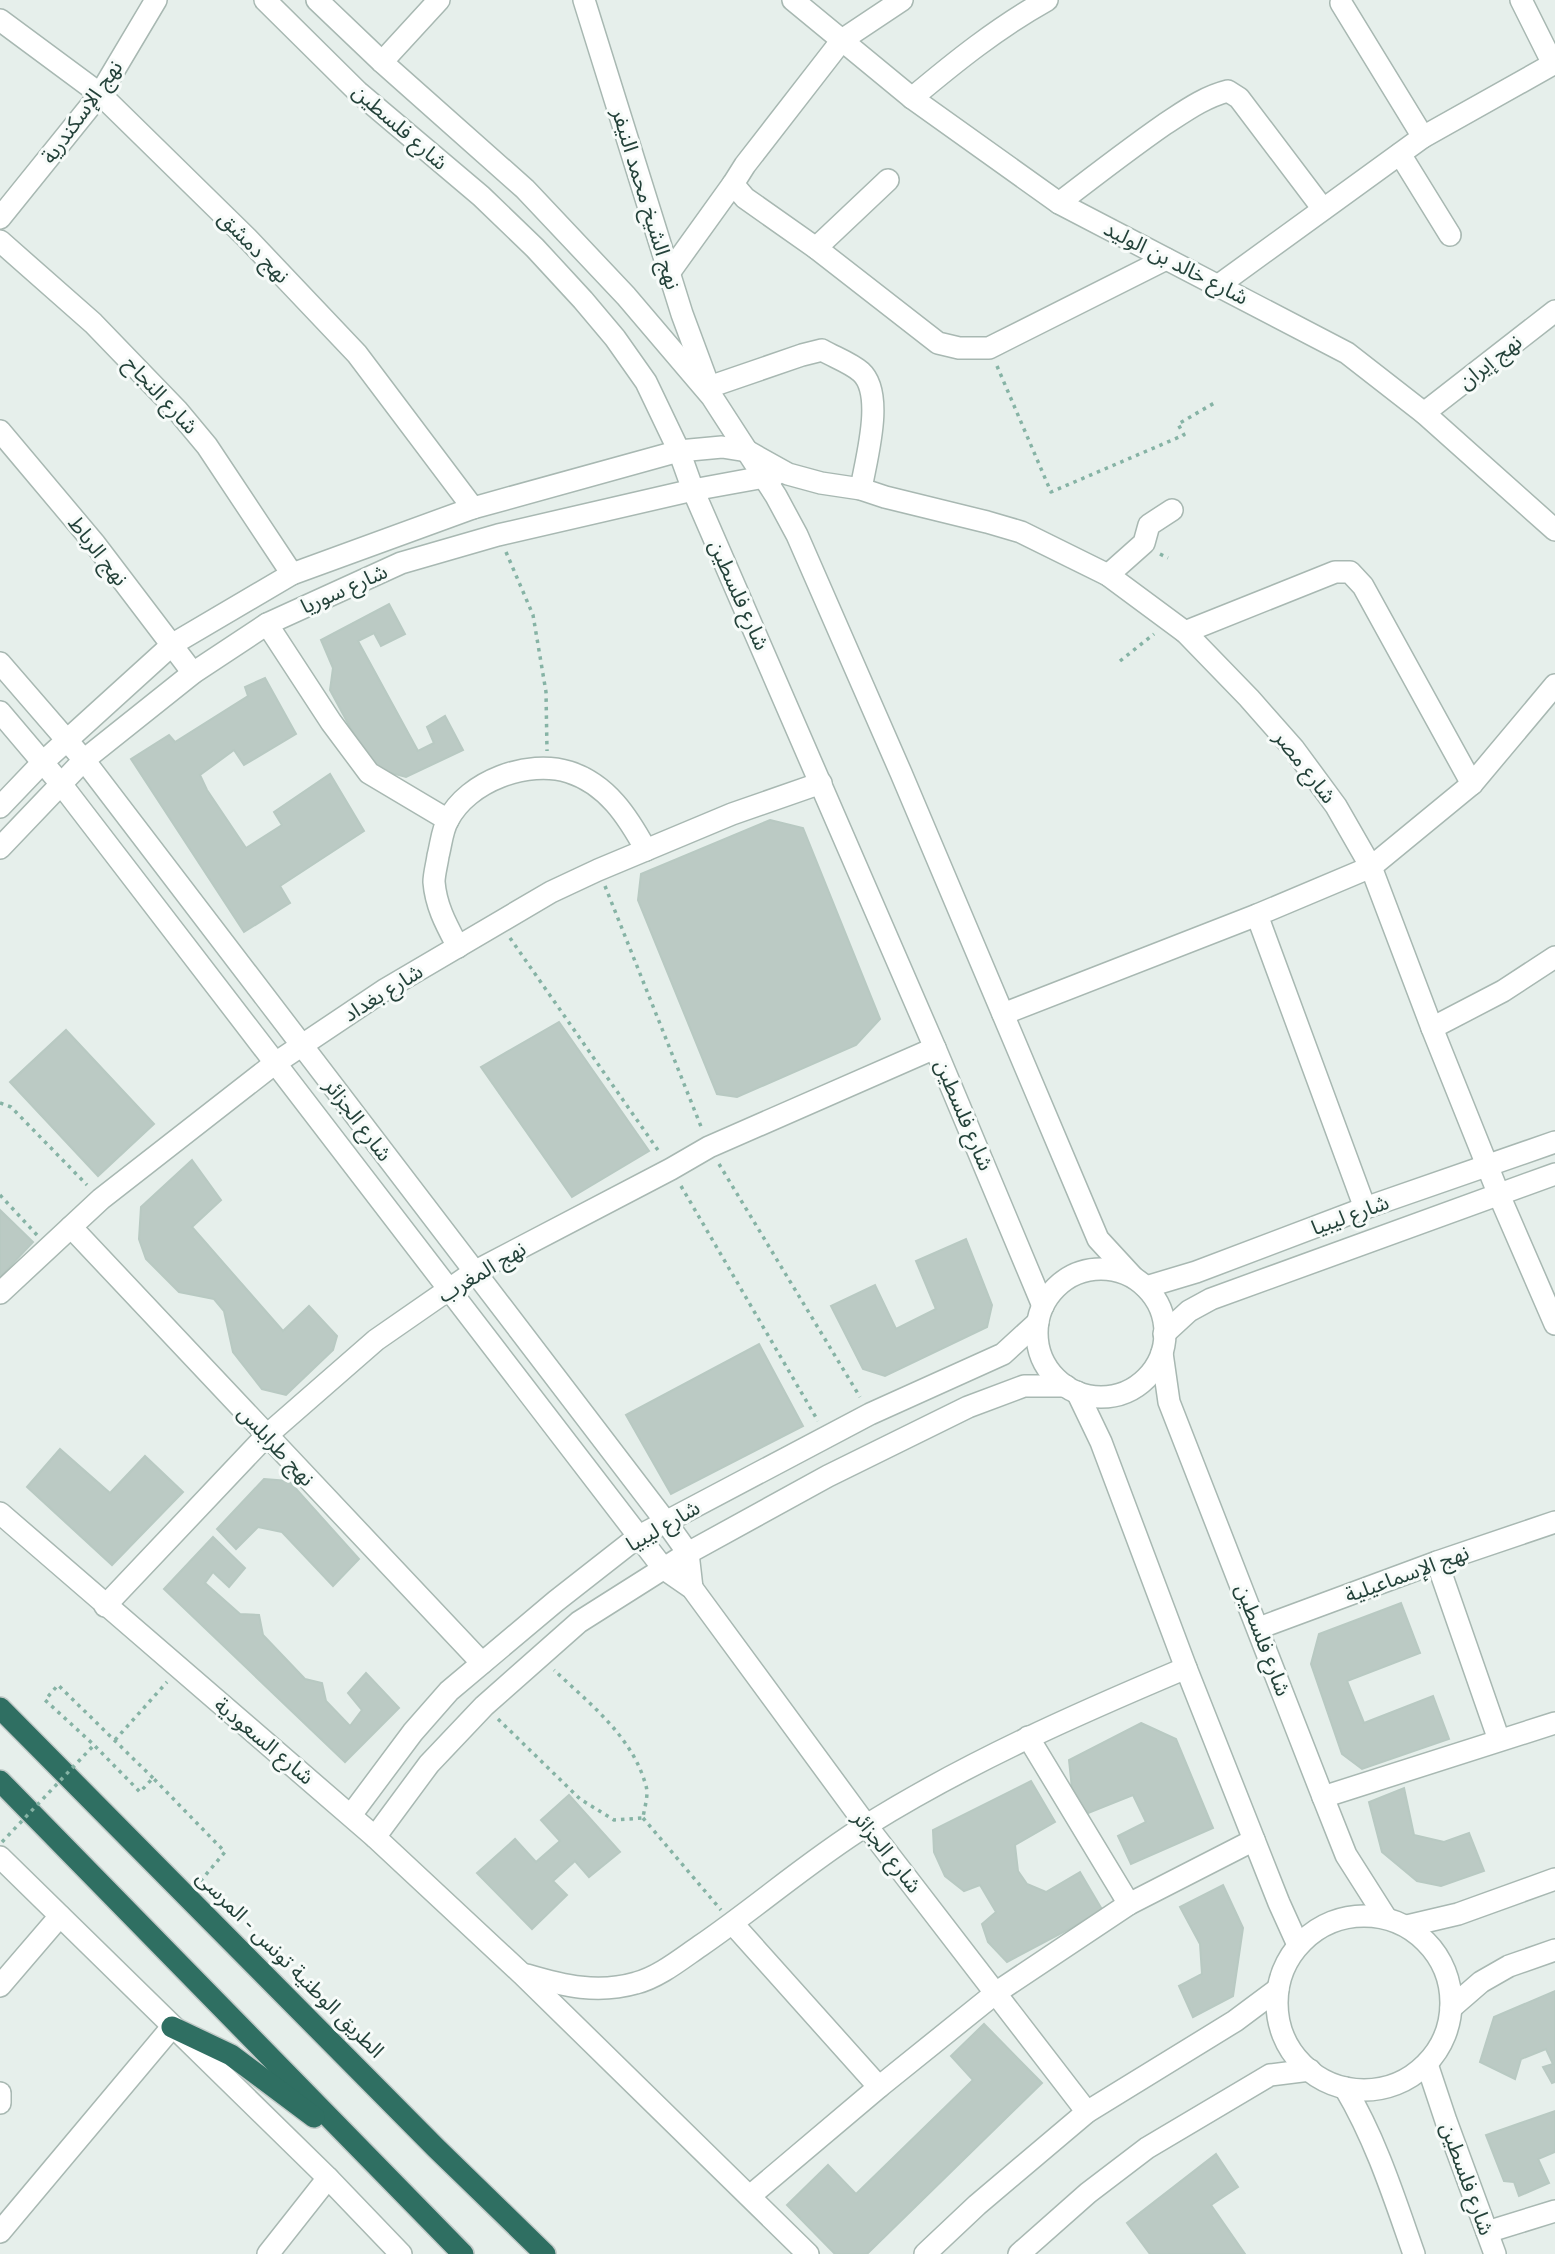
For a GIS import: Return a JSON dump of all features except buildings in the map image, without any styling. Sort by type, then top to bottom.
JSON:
[{"type":"highway","name":"الطريق الوطنية تونس - المرسى","points":[[0,1708],[436,2148],[545,2254]]},
{"type":"highway","points":[[0,1781],[463,2254]]},
{"type":"highway","points":[[172,2027],[231,2055],[364,2154]]},
{"type":"street","name":"نهج الإسكندرية","points":[[0,218],[100,94],[156,0]]},
{"type":"street","name":"شارع فلسطين","points":[[265,0],[358,92],[481,196],[551,265],[615,338],[646,382],[679,451],[693,491],[935,1048],[1041,1314]]},
{"type":"street","name":"شارع فلسطين","points":[[317,0],[382,62],[525,189],[626,296],[710,392],[797,535],[1098,1239],[1139,1282]]},
{"type":"street","points":[[382,62],[439,0]]},
{"type":"street","name":"نهج الشيخ محمد النيفر","points":[[584,0],[710,392]]},
{"type":"street","name":"شارع خالد بن الوليد","points":[[793,0],[912,98],[1059,203],[1347,353],[1424,413],[1555,530]]},
{"type":"street","points":[[670,273],[745,165],[842,40],[902,0]]},
{"type":"street","points":[[912,98],[972,48],[1011,20],[1047,0]]},
{"type":"street","points":[[1219,285],[1423,137],[1554,63],[1521,0]]},
{"type":"street","points":[[1341,3],[1423,137]]},
{"type":"street","name":"نهج دمشق","points":[[0,20],[100,94],[247,237],[357,354],[473,508]]},
{"type":"street","points":[[1059,203],[1143,139],[1216,94],[1228,91],[1239,98],[1323,209]]},
{"type":"street","points":[[1401,154],[1450,235]]},
{"type":"street","points":[[816,248],[888,180]]},
{"type":"street","points":[[733,184],[745,198],[816,248],[938,343],[959,348],[989,348],[1166,258]]},
{"type":"street","name":"شارع النجاح","points":[[0,241],[93,323],[177,410],[207,446],[292,574]]},
{"type":"street","name":"نهج إيران","points":[[1424,413],[1555,311]]},
{"type":"street","points":[[710,392],[802,355],[822,350],[861,372],[871,388],[874,409],[861,489]]},
{"type":"street","name":"نهج الرباط","points":[[0,431],[96,544],[193,673]]},
{"type":"street","name":"شارع سوريا","points":[[0,807],[43,762],[173,644],[292,574],[473,508],[679,451],[722,447],[747,451]]},
{"type":"street","name":"شارع مصر","points":[[747,451],[788,474],[821,483],[861,489],[1021,532],[1108,575],[1178,626],[1248,698],[1294,749],[1336,806],[1371,867],[1499,1195],[1555,1324]]},
{"type":"street","name":"شارع مصر","points":[[762,476],[788,474]]},
{"type":"street","name":"شارع سوريا","points":[[0,848],[84,760],[193,673],[267,624],[401,564],[526,528],[762,476]]},
{"type":"street","points":[[518,496],[526,528]]},
{"type":"street","points":[[1108,575],[1144,543],[1149,525],[1172,510]]},
{"type":"street","points":[[1178,626],[1335,572],[1350,572],[1363,586],[1472,784]]},
{"type":"street","points":[[267,624],[331,722],[369,773],[447,820]]},
{"type":"street","name":"شارع الجزائر","points":[[0,663],[84,760],[666,1522],[688,1553],[692,1588]]},
{"type":"street","points":[[1003,1014],[1257,915],[1371,867],[1472,784],[1551,697]]},
{"type":"street","name":"شارع الجزائر","points":[[0,712],[61,784],[663,1568],[692,1588],[866,1825],[1087,2112]]},
{"type":"street","points":[[458,947],[440,912],[434,880],[447,820],[466,798],[489,781],[517,770],[548,767],[570,772],[599,788],[626,815],[646,850]]},
{"type":"street","name":"شارع بغداد","points":[[0,1293],[100,1199],[274,1064],[386,989],[551,892],[732,814],[821,783]]},
{"type":"street","points":[[1257,915],[1365,1208]]},
{"type":"street","points":[[1432,1028],[1503,991],[1555,957]]},
{"type":"street","name":"نهج المغرب","points":[[105,1606],[266,1436],[376,1340],[474,1272],[709,1147],[935,1048]]},
{"type":"street","name":"شارع ليبيا","points":[[1139,1282],[1196,1272],[1365,1208],[1555,1142]]},
{"type":"street","name":"شارع ليبيا","points":[[1163,1344],[1189,1311],[1211,1299],[1555,1174]]},
{"type":"street","name":"نهج طرابلس","points":[[71,1227],[482,1662]]},
{"type":"street","points":[[1092,1269],[1113,1270],[1139,1282],[1157,1302],[1164,1319],[1163,1344],[1154,1369],[1143,1382],[1112,1396],[1094,1397],[1072,1389],[1052,1374],[1043,1359],[1038,1341],[1041,1314],[1055,1289],[1072,1276],[1092,1269]]},
{"type":"street","name":"شارع ليبيا","points":[[351,1815],[449,1691],[639,1536],[870,1414],[1003,1354],[1041,1314]]},
{"type":"street","name":"شارع فلسطين","points":[[1163,1344],[1169,1402],[1346,1855],[1386,1918]]},
{"type":"street","name":"شارع ليبيا","points":[[375,1837],[429,1764],[484,1706],[538,1655],[579,1622],[663,1568],[828,1476],[968,1407],[1024,1386],[1072,1389]]},
{"type":"street","points":[[1072,1389],[1101,1442],[1186,1668],[1298,1945]]},
{"type":"street","name":"شارع السعودية","points":[[0,1513],[375,1837],[522,1973],[808,2254]]},
{"type":"street","name":"نهج الإسماعيلية","points":[[1259,1629],[1437,1562],[1555,1522]]},
{"type":"street","points":[[1437,1562],[1499,1740]]},
{"type":"street","points":[[522,1973],[564,1986],[601,1990],[638,1983],[671,1965],[733,1924],[789,1878],[866,1825],[944,1780],[1028,1737],[1186,1668]]},
{"type":"street","points":[[1323,1797],[1555,1723]]},
{"type":"street","points":[[1028,1737],[1129,1904]]},
{"type":"street","points":[[750,2196],[997,1992],[1129,1904],[1254,1840]]},
{"type":"street","points":[[4,1863],[328,2178],[401,2254]]},
{"type":"street","points":[[1407,1926],[1458,1914],[1555,1879]]},
{"type":"street","points":[[1362,1915],[1386,1918],[1407,1926],[1428,1943],[1443,1965],[1451,1992],[1451,2008],[1442,2043],[1427,2064],[1407,2080],[1382,2089],[1356,2091],[1310,2070],[1297,2059],[1284,2038],[1277,2014],[1278,1989],[1285,1965],[1298,1945],[1317,1929],[1339,1919],[1362,1915]]},
{"type":"street","points":[[0,1986],[60,1916]]},
{"type":"street","points":[[733,1924],[879,2087]]},
{"type":"street","points":[[1451,2008],[1481,1982],[1510,1966],[1555,1951]]},
{"type":"street","points":[[925,2254],[977,2204],[1087,2112],[1235,2021],[1278,1989]]},
{"type":"street","points":[[0,2232],[172,2027]]},
{"type":"street","name":"شارع فلسطين","points":[[1427,2064],[1495,2254]]},
{"type":"street","points":[[1024,2252],[1088,2193],[1147,2148],[1270,2075],[1310,2070]]},
{"type":"street","points":[[1346,2088],[1362,2115],[1378,2154],[1414,2254]]},
{"type":"street","points":[[0,2093],[0,2103]]},
{"type":"street","points":[[268,2254],[328,2178]]},
{"type":"street","points":[[1487,2232],[1555,2211]]},
{"type":"path","points":[[989,348],[1051,492],[1184,435],[1178,424],[1216,402]]},
{"type":"path","points":[[498,535],[534,615],[546,692],[548,767]]},
{"type":"path","points":[[1120,661],[1178,626]]},
{"type":"path","points":[[0,1103],[11,1107],[100,1199]]},
{"type":"path","points":[[0,1195],[49,1248]]},
{"type":"path","points":[[538,1655],[608,1721],[632,1754],[647,1788],[643,1818],[733,1924]]},
{"type":"path","points":[[115,1740],[179,1669]]},
{"type":"path","points":[[153,1777],[140,1792],[45,1700],[58,1685],[153,1777],[225,1852],[187,1896]]},
{"type":"path","points":[[484,1706],[580,1799],[614,1821],[643,1818]]},
{"type":"path","points":[[4,1863],[94,1745]]}]
